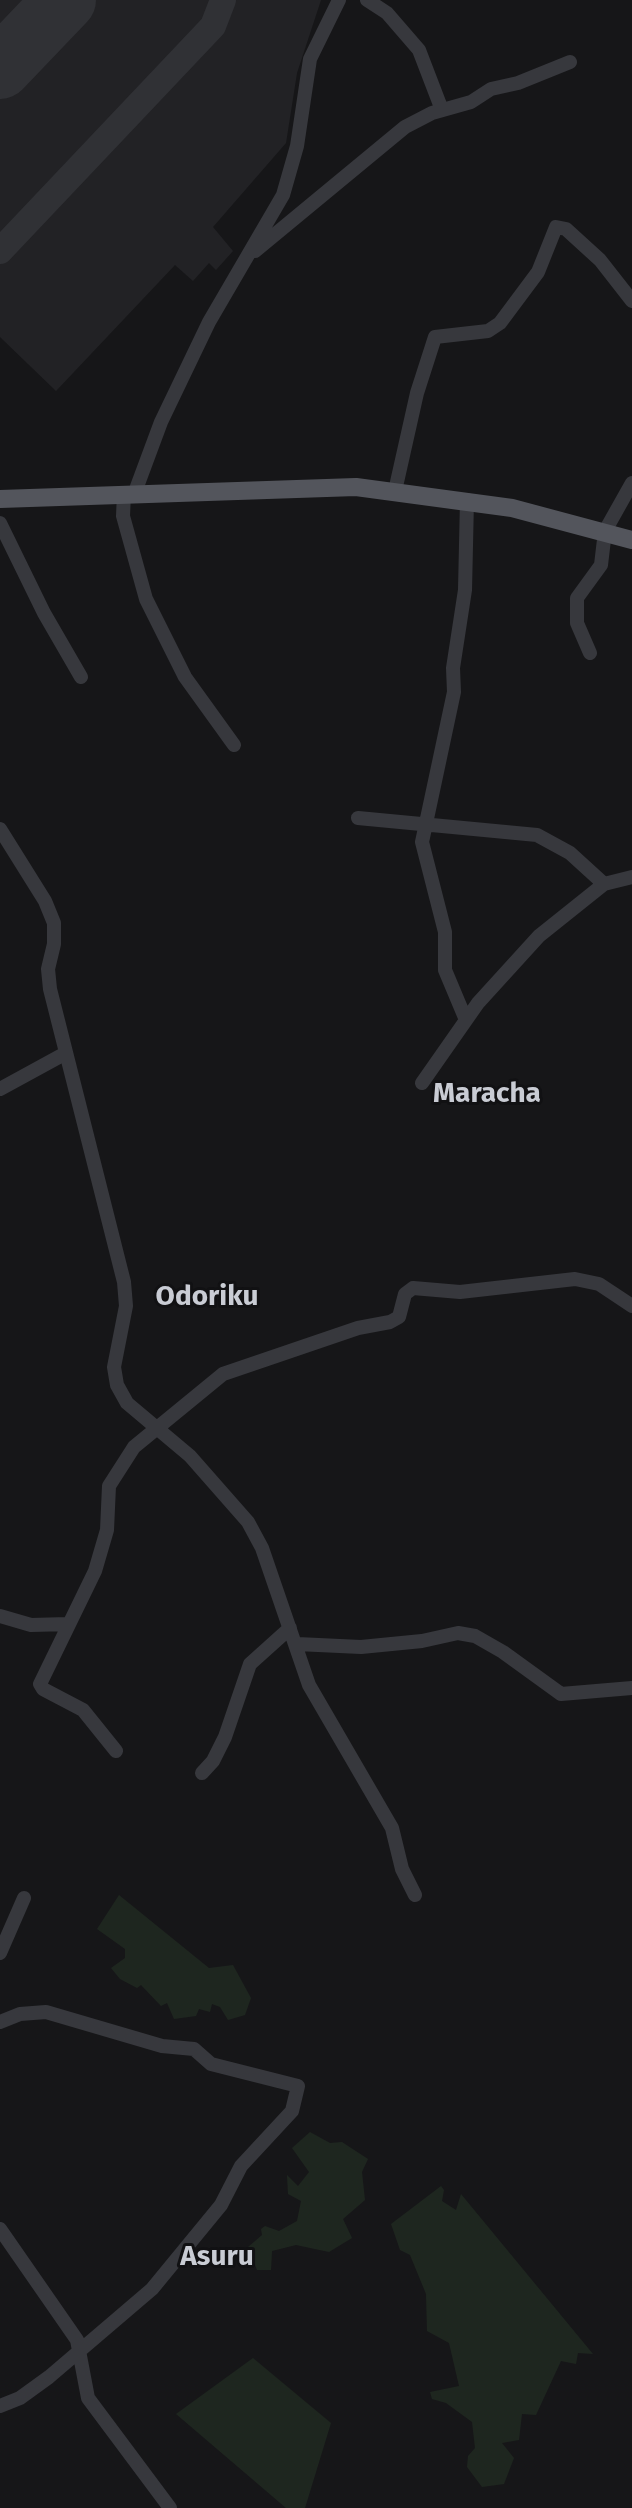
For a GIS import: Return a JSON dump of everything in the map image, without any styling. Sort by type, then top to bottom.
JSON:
[{"type":"main road","points":[[0,499],[356,487],[467,500],[632,540]]},
{"type":"street","points":[[234,745],[192,688],[146,599],[123,516],[161,422],[209,322],[275,213],[287,183],[310,59],[317,39],[339,0]]},
{"type":"street","points":[[367,0],[387,13],[419,50],[442,110]]},
{"type":"street","points":[[252,254],[405,127],[442,110],[465,104],[491,89],[518,83],[570,62]]},
{"type":"street","points":[[395,491],[417,393],[435,337],[488,331],[500,323],[538,272],[556,227],[566,229],[600,260],[632,301]]},
{"type":"street","points":[[590,653],[577,623],[577,598],[601,565],[605,531],[632,483]]},
{"type":"street","points":[[466,1020],[445,970],[445,932],[424,858],[425,822],[454,692],[453,668],[465,590],[467,500]]},
{"type":"street","points":[[0,523],[81,677]]},
{"type":"street","points":[[358,818],[537,835],[570,853],[604,884]]},
{"type":"street","points":[[0,829],[45,901],[54,923],[54,944],[48,969],[124,1282],[126,1306],[114,1367],[117,1385],[138,1415],[211,1476],[248,1522],[262,1548],[309,1685],[392,1828],[402,1869],[415,1895]]},
{"type":"street","points":[[422,1083],[466,1020],[539,936],[604,884],[632,877]]},
{"type":"street","points":[[0,1089],[66,1053]]},
{"type":"street","points":[[116,1751],[83,1710],[40,1687],[43,1672],[100,1556],[113,1477],[134,1447],[211,1382],[235,1368],[358,1328],[394,1320],[401,1311],[405,1294],[413,1288],[460,1292],[575,1279],[599,1284],[632,1306]]},
{"type":"street","points":[[0,1616],[31,1625],[68,1624]]},
{"type":"street","points":[[202,1773],[213,1761],[225,1737],[250,1664],[290,1628]]},
{"type":"street","points":[[297,1644],[361,1647],[422,1641],[458,1633],[475,1636],[503,1652],[561,1694],[632,1688]]},
{"type":"street","points":[[0,1953],[24,1898]]},
{"type":"street","points":[[0,2022],[20,2014],[46,2012],[162,2046],[194,2049],[211,2064],[298,2086],[292,2111],[232,2178],[221,2205],[143,2298],[20,2398],[0,2406]]},
{"type":"street","points":[[0,2229],[70,2329],[80,2352],[88,2398],[170,2508]]},
{"type":"shaded area","points":[[0,0],[321,0],[297,73],[286,143],[213,227],[233,251],[216,270],[209,263],[193,281],[175,265],[56,391],[0,337]]},
{"type":"shaded area","points":[[119,1895],[209,1968],[233,1965],[251,1998],[245,2015],[228,2020],[220,2007],[212,2004],[210,2012],[199,2009],[196,2016],[174,2019],[167,2003],[161,2006],[141,1985],[137,1988],[120,1979],[111,1968],[125,1958],[125,1949],[97,1929]]},
{"type":"shaded area","points":[[310,2132],[330,2143],[342,2142],[368,2159],[362,2172],[365,2200],[343,2219],[352,2238],[329,2252],[296,2245],[272,2251],[271,2270],[257,2270],[248,2247],[262,2235],[261,2229],[265,2226],[279,2231],[297,2221],[301,2201],[288,2194],[287,2175],[298,2186],[309,2172],[292,2148]]},
{"type":"shaded area","points":[[441,2186],[444,2190],[442,2201],[456,2210],[461,2194],[593,2354],[578,2353],[576,2364],[561,2361],[536,2415],[522,2414],[519,2440],[502,2443],[514,2458],[504,2484],[482,2487],[467,2467],[468,2456],[475,2448],[472,2422],[446,2403],[432,2399],[430,2392],[459,2386],[449,2343],[427,2331],[426,2294],[410,2255],[400,2250],[391,2224]]},
{"type":"shaded area","points":[[253,2358],[331,2423],[305,2508],[286,2508],[176,2414]]},
{"type":"taxiway","points":[[0,251],[213,26],[223,0]]},
{"type":"runway","points":[[0,68],[65,0]]},
{"type":"district","name":"Maracha","points":[[487,1094]]},
{"type":"district","name":"Odoriku","points":[[207,1297]]},
{"type":"district","name":"Asuru","points":[[217,2257]]}]
